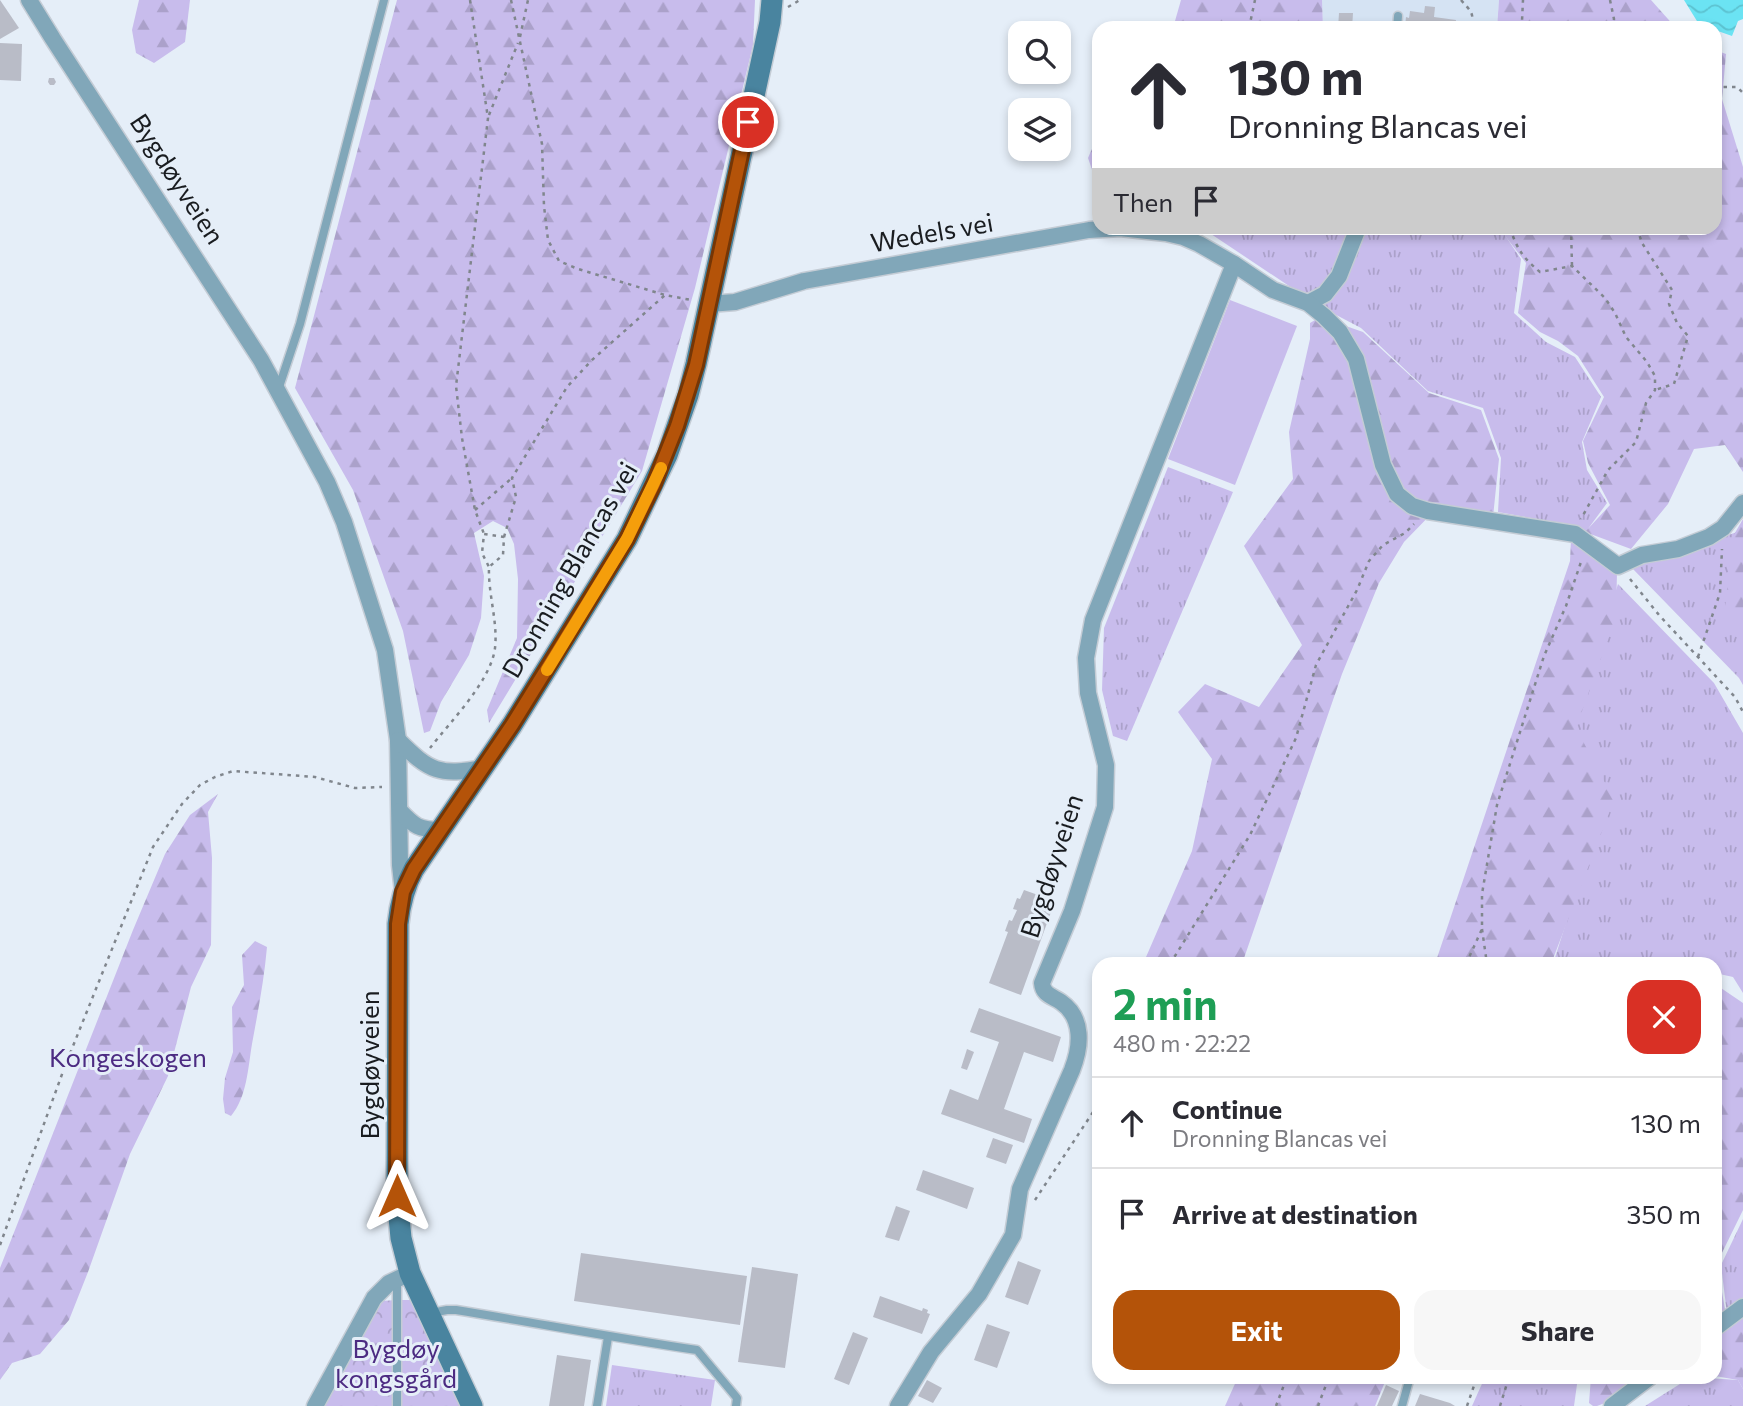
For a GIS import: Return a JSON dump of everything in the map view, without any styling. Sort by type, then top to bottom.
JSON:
[{"type":"street","name":"Bygdøyveien","points":[[29,0],[278,390],[327,482],[344,522],[385,650],[398,740],[400,865],[403,892],[398,924],[397,1196],[403,1276],[428,1314],[472,1406]]},
{"type":"street","name":"Dronning Blancas vei","points":[[403,892],[414,869],[512,725],[611,566],[667,455],[696,365],[704,303],[770,22],[778,4]]},
{"type":"street","name":"Wedels vei","points":[[704,303],[735,302],[804,281],[1092,230]]},
{"type":"street","name":"Wedels vei","points":[[1178,235],[1234,264],[1273,290],[1308,303],[1340,332],[1356,359],[1382,465],[1397,494],[1412,506],[1428,511],[1576,534]]},
{"type":"street","points":[[1308,303],[1325,294],[1339,276],[1355,235]]},
{"type":"street","name":"Bygdøyveien","points":[[898,1406],[931,1352],[979,1294],[1013,1235],[1020,1189],[1078,1051],[1079,1029],[1076,1019],[1062,1003],[1043,990],[1042,983],[1072,911],[1105,807],[1106,765],[1088,693],[1086,658],[1091,632],[1098,607],[1234,264]]},
{"type":"street","points":[[1576,534],[1618,566],[1642,555],[1678,549],[1709,537],[1723,527],[1743,503]]},
{"type":"street","points":[[398,740],[421,762],[433,769],[453,773],[484,768]]},
{"type":"street","points":[[400,811],[418,827],[441,830]]},
{"type":"street","points":[[315,1406],[374,1298],[382,1289],[403,1276]]},
{"type":"street","points":[[1722,1323],[1743,1307]]},
{"type":"street","points":[[1612,1406],[1641,1384]]},
{"type":"lane","points":[[278,390],[300,324],[384,0]]},
{"type":"lane","points":[[1398,16],[1398,21]]},
{"type":"lane","points":[[397,1406],[403,1276]]},
{"type":"lane","points":[[428,1314],[456,1310],[697,1350],[737,1398],[736,1406]]},
{"type":"lane","points":[[597,1406],[608,1337]]},
{"type":"lane","points":[[1402,1406],[1408,1384]]},
{"type":"path","points":[[470,0],[488,118]]},
{"type":"path","points":[[511,0],[542,144],[548,240],[559,261],[665,295],[704,303]]},
{"type":"path","points":[[426,754],[475,692],[495,651],[495,630],[488,586],[489,567],[482,553],[484,534],[475,510],[456,386],[488,118],[519,41],[528,0]]},
{"type":"path","points":[[778,4],[794,5],[800,0]]},
{"type":"path","points":[[1250,21],[1255,0]]},
{"type":"path","points":[[1461,0],[1472,12],[1473,21]]},
{"type":"path","points":[[1522,21],[1524,0]]},
{"type":"path","points":[[1610,0],[1614,21]]},
{"type":"path","points":[[1722,87],[1737,87],[1743,93]]},
{"type":"path","points":[[1512,235],[1525,260],[1541,272],[1572,266]]},
{"type":"path","points":[[1486,957],[1482,929],[1482,894],[1497,805],[1545,656],[1583,561],[1576,534],[1577,527],[1608,470],[1636,442],[1646,403],[1655,390],[1655,376],[1626,337],[1605,298],[1572,266],[1571,235]]},
{"type":"path","points":[[1639,235],[1672,290],[1669,304],[1677,323],[1688,336],[1674,384],[1655,390]]},
{"type":"path","points":[[475,510],[512,478],[567,387],[592,360],[665,295]]},
{"type":"path","points":[[489,567],[503,555],[504,537],[516,497],[512,478]]},
{"type":"path","points":[[1174,957],[1250,835],[1296,738],[1316,664],[1357,590],[1369,561],[1383,545],[1405,533],[1428,511]]},
{"type":"path","points":[[484,534],[504,537]]},
{"type":"path","points":[[1698,657],[1720,593],[1723,545]]},
{"type":"path","points":[[1629,579],[1735,697],[1743,712]]},
{"type":"path","points":[[0,1245],[65,1066],[153,847],[181,804],[200,785],[233,771],[315,777],[355,788],[399,787]]},
{"type":"path","points":[[1469,957],[1482,929]]},
{"type":"path","points":[[1032,1205],[1092,1114]]},
{"type":"path","points":[[1276,1406],[1284,1384]]},
{"type":"path","points":[[1318,1406],[1326,1384]]},
{"type":"path","points":[[1467,1406],[1475,1384]]},
{"type":"path","points":[[1500,1406],[1508,1384]]},
{"type":"shaded area","points":[[1322,0],[1499,0],[1498,21],[1323,21]]},
{"type":"green space","points":[[139,0],[190,0],[185,42],[154,63],[136,53],[132,30]]},
{"type":"green space","points":[[397,0],[755,0],[753,45],[695,288],[642,471],[489,723],[487,710],[517,638],[518,579],[514,544],[507,528],[493,521],[474,533],[484,576],[481,618],[469,655],[441,702],[430,731],[424,733],[403,631],[353,490],[295,388]]},
{"type":"green space","points":[[1181,0],[1322,0],[1323,21],[1175,21]]},
{"type":"green space","points":[[1499,0],[1651,0],[1670,21],[1498,21]]},
{"type":"green space","points":[[1722,53],[1726,54],[1722,99]]},
{"type":"green space","points":[[1722,99],[1743,167],[1743,472],[1725,445],[1694,449],[1668,504],[1631,549],[1585,532],[1610,505],[1588,463],[1583,441],[1604,397],[1578,356],[1540,332],[1518,313],[1526,263],[1504,235],[1722,235]]},
{"type":"green space","points":[[1092,149],[1092,170],[1088,158]]},
{"type":"green space","points":[[1212,235],[1348,235],[1331,273],[1320,289],[1304,296]]},
{"type":"green space","points":[[1362,235],[1505,235],[1521,259],[1514,313],[1546,342],[1575,357],[1601,397],[1582,442],[1587,470],[1607,503],[1585,533],[1565,524],[1498,512],[1501,458],[1483,408],[1428,391],[1361,328],[1321,307],[1343,283]]},
{"type":"green space","points":[[1230,300],[1297,326],[1235,485],[1168,459]]},
{"type":"green space","points":[[1320,317],[1363,332],[1429,393],[1481,410],[1499,459],[1493,517],[1438,507],[1404,542],[1379,583],[1342,674],[1244,957],[1146,957],[1192,851],[1212,759],[1178,712],[1205,684],[1259,707],[1302,645],[1244,546],[1293,479],[1289,432],[1310,339],[1310,323]]},
{"type":"green space","points":[[1168,467],[1233,492],[1127,741],[1113,736],[1102,690],[1104,628]]},
{"type":"green space","points":[[1743,519],[1743,614],[1725,609],[1732,538]]},
{"type":"green space","points":[[1743,532],[1743,685],[1632,568]]},
{"type":"green space","points":[[1571,539],[1617,572],[1616,616],[1576,728],[1614,800],[1554,957],[1437,957],[1570,561]]},
{"type":"green space","points":[[1618,584],[1714,683],[1743,733],[1743,993],[1733,977],[1722,975],[1722,957],[1555,957],[1603,806],[1573,727]]},
{"type":"green space","name":"Kongeskogen","points":[[218,794],[208,812],[212,858],[211,945],[191,987],[168,1076],[130,1154],[69,1320],[40,1354],[12,1363],[0,1380],[0,1268],[165,854],[190,815]]},
{"type":"green space","points":[[255,941],[267,947],[264,972],[246,1082],[231,1116],[225,1113],[223,1099],[225,1078],[233,1052],[232,1007],[244,985],[242,955]]},
{"type":"green space","points":[[1722,989],[1743,1003],[1743,1210],[1722,1253]]},
{"type":"green space","points":[[1743,1219],[1743,1302],[1727,1314],[1722,1273],[1722,1263]]},
{"type":"green space","points":[[1722,1292],[1726,1315],[1734,1325],[1743,1318],[1743,1389],[1738,1380],[1722,1377]]},
{"type":"green space","name":"Bygdøy kongsgård","points":[[412,1300],[462,1406],[325,1406],[381,1301]]},
{"type":"green space","points":[[612,1365],[715,1380],[711,1406],[606,1406]]},
{"type":"green space","points":[[1722,1379],[1738,1380],[1743,1389],[1743,1406],[1645,1406],[1680,1384],[1722,1384]]},
{"type":"green space","points":[[1235,1384],[1384,1384],[1375,1406],[1225,1406]]},
{"type":"green space","points":[[1482,1384],[1577,1384],[1574,1406],[1472,1406]]},
{"type":"green space","points":[[1590,1384],[1655,1384],[1597,1406],[1589,1403]]},
{"type":"water","points":[[1684,0],[1743,0],[1743,19],[1738,21],[1732,36],[1722,32],[1722,21],[1697,21]]},
{"type":"building","points":[[0,0],[19,28],[0,39]]},
{"type":"building","points":[[1425,6],[1435,7],[1434,17],[1456,21],[1406,21],[1410,11],[1424,13]]},
{"type":"building","points":[[1339,13],[1353,13],[1352,21],[1338,21]]},
{"type":"building","points":[[0,43],[22,44],[21,81],[0,80]]},
{"type":"building","points":[[49,78],[54,78],[54,85],[50,85]]},
{"type":"building","points":[[1024,890],[1055,901],[1021,995],[989,983],[1008,932],[1005,931],[1009,920],[1012,921],[1017,910],[1013,909],[1017,898],[1020,899]]},
{"type":"building","points":[[979,1008],[1061,1037],[1053,1062],[1024,1052],[1004,1109],[1032,1119],[1024,1143],[941,1114],[950,1089],[978,1100],[999,1042],[970,1032]]},
{"type":"building","points":[[967,1049],[974,1052],[967,1070],[961,1068]]},
{"type":"building","points":[[993,1138],[1013,1145],[1006,1164],[986,1157]]},
{"type":"building","points":[[923,1170],[974,1188],[967,1209],[916,1190]]},
{"type":"building","points":[[896,1206],[910,1211],[899,1241],[885,1237]]},
{"type":"building","points":[[581,1253],[747,1276],[740,1325],[574,1301]]},
{"type":"building","points":[[1018,1261],[1041,1270],[1028,1305],[1005,1297]]},
{"type":"building","points":[[752,1267],[798,1274],[785,1368],[738,1362]]},
{"type":"building","points":[[880,1296],[922,1311],[923,1308],[928,1310],[927,1313],[930,1314],[922,1334],[873,1317]]},
{"type":"building","points":[[987,1324],[1010,1332],[997,1368],[974,1360]]},
{"type":"building","points":[[853,1332],[868,1338],[849,1385],[834,1379]]},
{"type":"building","points":[[557,1355],[591,1360],[584,1406],[549,1406]]},
{"type":"building","points":[[927,1380],[942,1388],[933,1403],[918,1396]]},
{"type":"building","points":[[1386,1385],[1399,1391],[1392,1406],[1377,1406]]},
{"type":"building","points":[[1420,1394],[1450,1403],[1455,1406],[1415,1406]]},
{"type":"slow traffic","points":[[547,670],[627,539],[661,468]]},
{"type":"route","points":[[397,1196],[398,924],[403,892],[414,869],[512,725],[611,566],[627,539],[667,455],[696,365],[748,122]]}]
